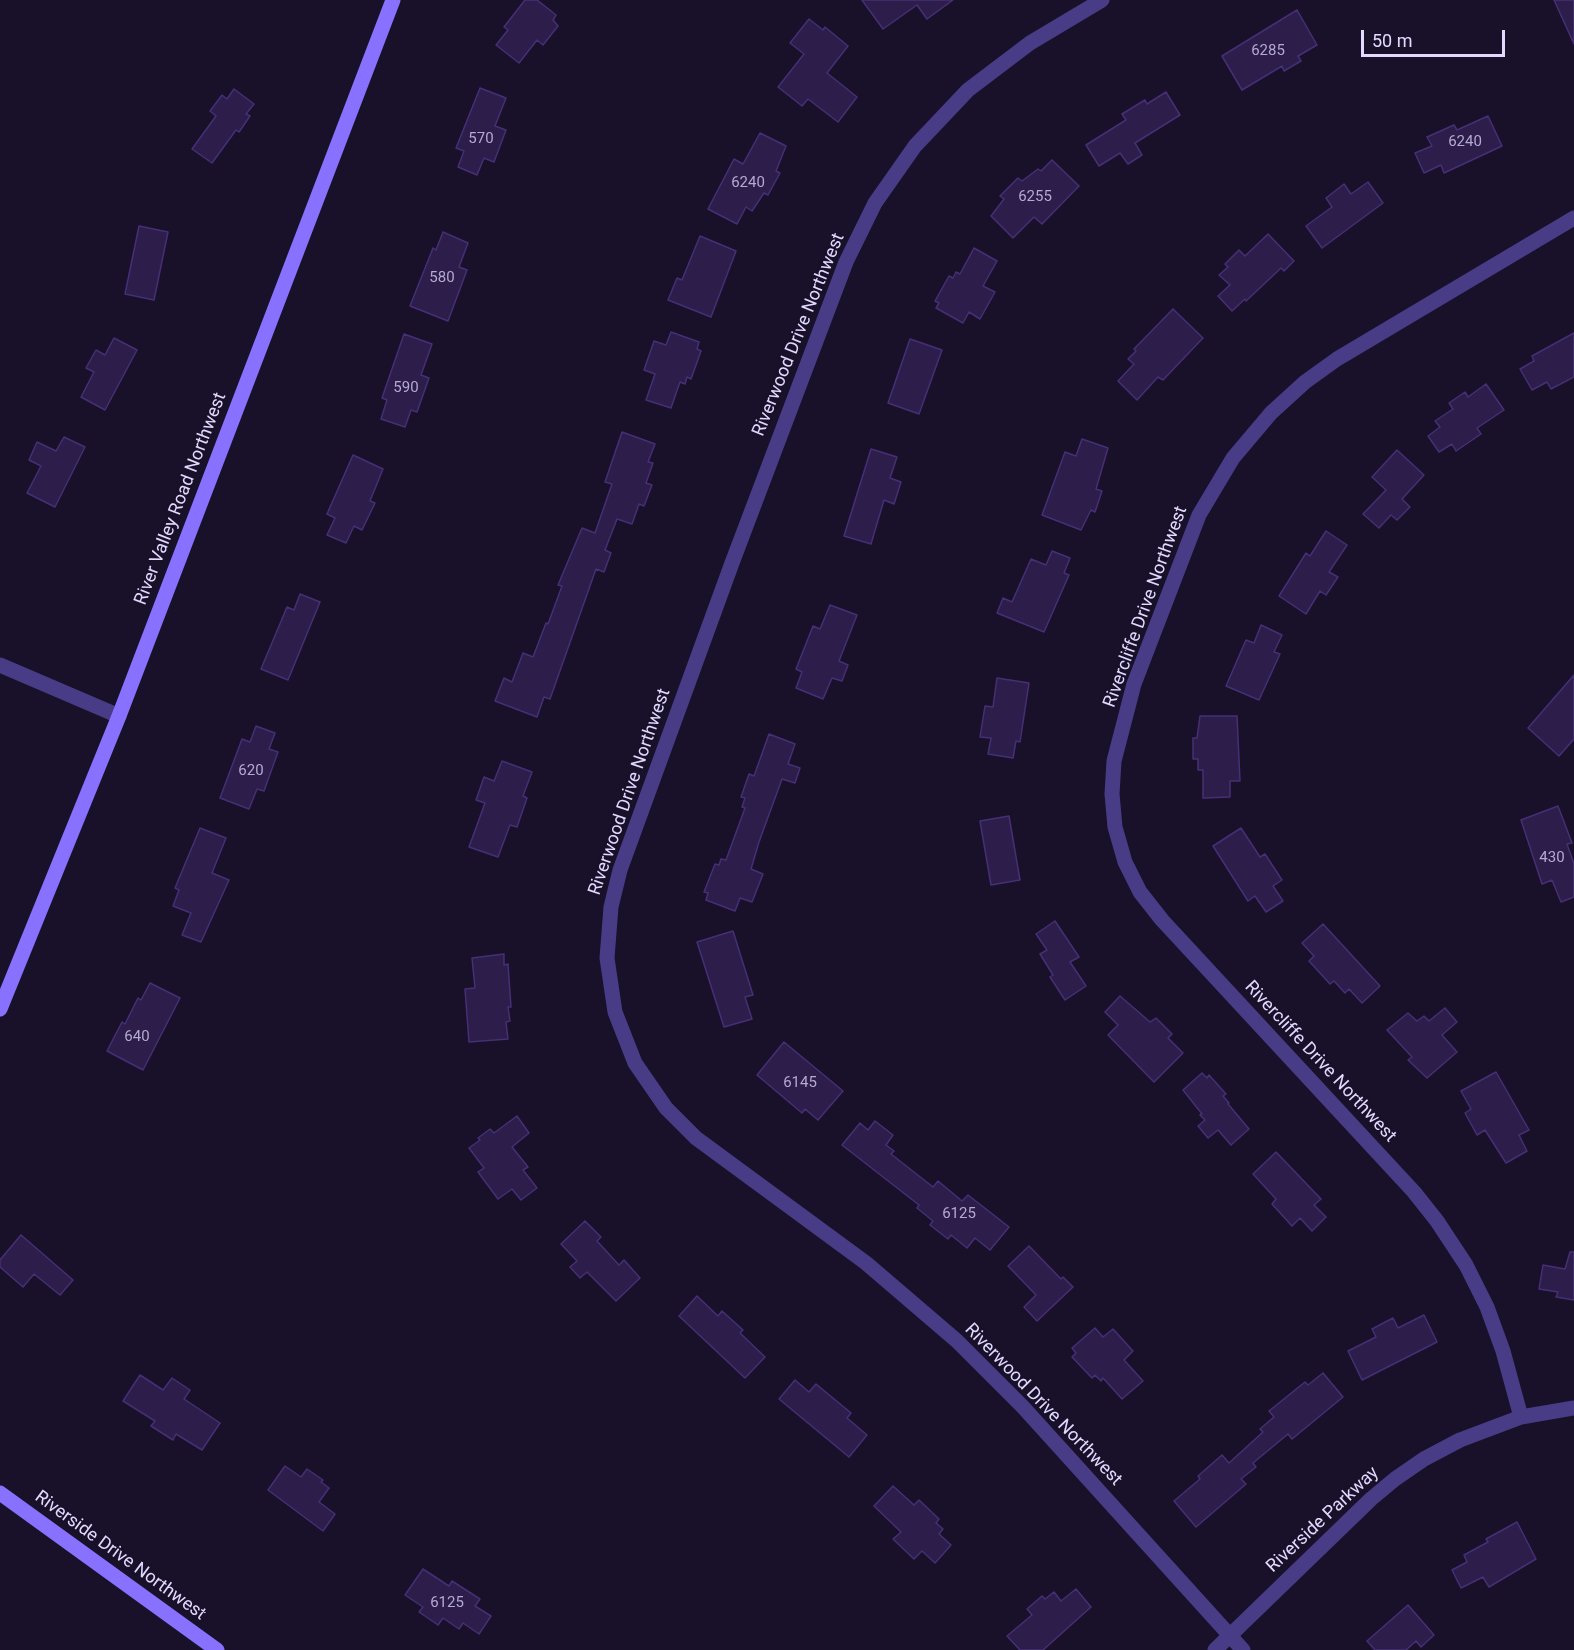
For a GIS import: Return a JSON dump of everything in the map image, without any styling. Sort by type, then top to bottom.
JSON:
[{"type":"street","name":"River Valley Road Northwest","points":[[0,1009],[119,716],[393,0]]},
{"type":"street","name":"Riverwood Drive Northwest","points":[[1102,0],[1030,43],[968,90],[915,146],[875,203],[842,272],[732,563],[620,870],[611,907],[607,958],[615,1012],[635,1063],[666,1108],[696,1138],[866,1263],[957,1341],[1023,1407],[1244,1650]]},
{"type":"street","name":"Rivercliffe Drive Northwest","points":[[1521,1417],[1503,1351],[1487,1307],[1466,1265],[1437,1221],[1414,1192],[1162,920],[1140,892],[1125,862],[1115,827],[1112,794],[1114,761],[1134,684],[1199,515],[1233,458],[1271,413],[1305,382],[1337,359],[1574,218]]},
{"type":"street","points":[[0,665],[119,716]]},
{"type":"street","name":"Riverside Parkway","points":[[1215,1650],[1371,1499],[1424,1459],[1460,1440],[1521,1417],[1574,1408]]},
{"type":"street","name":"Riverside Drive Northwest","points":[[0,1493],[217,1650]]},
{"type":"building","points":[[525,0],[537,0],[556,15],[553,20],[558,26],[543,45],[537,40],[519,63],[496,45],[508,30],[504,27]]},
{"type":"building","points":[[862,0],[953,0],[927,19],[917,5],[883,29]]},
{"type":"building","points":[[1554,0],[1574,0],[1574,44]]},
{"type":"building","points":[[1297,10],[1317,45],[1298,56],[1301,61],[1284,71],[1282,66],[1242,90],[1222,56]]},
{"type":"building","points":[[809,19],[823,30],[825,27],[848,46],[827,73],[857,97],[838,122],[808,99],[802,106],[778,87],[804,54],[790,43]]},
{"type":"building","points":[[480,88],[506,98],[495,126],[506,130],[494,162],[484,158],[477,175],[458,167],[464,151],[456,148]]},
{"type":"building","points":[[234,89],[254,104],[246,114],[250,116],[239,132],[236,130],[212,163],[192,149],[216,116],[210,111],[222,95],[227,99]]},
{"type":"building","points":[[1166,92],[1180,115],[1135,143],[1142,155],[1128,164],[1120,153],[1099,166],[1086,145],[1126,120],[1122,114],[1145,100],[1147,104]]},
{"type":"building","points":[[1488,116],[1502,146],[1444,173],[1441,165],[1424,173],[1415,153],[1432,146],[1427,137],[1454,125],[1457,130]]},
{"type":"building","points":[[760,133],[786,146],[776,171],[780,173],[768,195],[764,193],[752,211],[746,207],[737,224],[708,209],[734,159],[743,164]]},
{"type":"building","points":[[1052,160],[1079,186],[1042,224],[1034,217],[1013,238],[991,216],[1004,199],[1000,196],[1018,178],[1022,181],[1038,169],[1041,171]]},
{"type":"building","points":[[1368,182],[1383,203],[1322,248],[1306,226],[1332,207],[1326,198],[1344,184],[1351,194]]},
{"type":"building","points":[[139,226],[168,232],[154,300],[125,294]]},
{"type":"building","points":[[443,232],[468,243],[459,267],[467,270],[448,321],[410,306],[433,248],[436,250]]},
{"type":"building","points":[[1268,234],[1294,261],[1284,271],[1281,268],[1232,311],[1218,296],[1230,285],[1219,275],[1228,267],[1225,264],[1239,250],[1245,256]]},
{"type":"building","points":[[700,236],[736,251],[711,317],[668,300],[677,278],[682,280]]},
{"type":"building","points":[[974,248],[997,261],[983,286],[995,292],[980,319],[969,312],[963,323],[936,308],[939,303],[935,301],[949,276],[953,278],[956,272],[960,274]]},
{"type":"building","points":[[1173,309],[1203,338],[1163,380],[1158,377],[1137,400],[1118,381],[1134,364],[1128,359],[1136,351],[1134,349]]},
{"type":"building","points":[[671,332],[699,342],[697,349],[701,351],[691,379],[687,377],[685,384],[680,382],[671,408],[646,400],[655,374],[644,370],[654,341],[666,345]]},
{"type":"building","points":[[1574,333],[1574,377],[1551,389],[1547,382],[1532,390],[1520,369],[1534,361],[1532,356]]},
{"type":"building","points":[[404,334],[432,344],[421,375],[429,378],[417,412],[411,410],[405,427],[381,419],[387,400],[382,398]]},
{"type":"building","points":[[114,338],[137,350],[105,410],[81,397],[94,372],[86,368],[96,350],[105,355]]},
{"type":"building","points":[[910,339],[942,350],[919,414],[888,403]]},
{"type":"building","points":[[1486,384],[1504,410],[1477,428],[1481,434],[1456,451],[1452,444],[1439,452],[1428,436],[1440,427],[1435,421],[1453,409],[1449,403],[1465,392],[1468,397]]},
{"type":"building","points":[[622,432],[655,444],[648,462],[653,463],[646,483],[652,485],[644,506],[639,504],[632,524],[617,519],[605,550],[611,553],[604,572],[596,569],[550,699],[544,697],[537,717],[495,701],[504,678],[512,682],[523,653],[533,657],[546,623],[548,624],[562,586],[558,585],[582,528],[595,533],[612,484],[605,482]]},
{"type":"building","points":[[64,437],[85,447],[55,507],[27,493],[41,466],[29,460],[37,442],[56,451]]},
{"type":"building","points":[[1082,439],[1108,448],[1096,489],[1102,491],[1095,512],[1091,510],[1081,530],[1042,515],[1065,452],[1076,456]]},
{"type":"building","points":[[871,449],[897,457],[890,478],[901,482],[894,504],[884,500],[871,544],[844,536]]},
{"type":"building","points":[[1397,450],[1424,475],[1402,499],[1410,507],[1397,520],[1391,515],[1379,528],[1363,514],[1386,490],[1372,477]]},
{"type":"building","points":[[353,455],[383,469],[370,501],[375,503],[362,530],[354,526],[346,543],[327,535],[335,518],[327,514]]},
{"type":"building","points":[[1326,531],[1347,545],[1329,572],[1338,577],[1326,595],[1320,591],[1306,614],[1279,596],[1306,553],[1310,556]]},
{"type":"building","points":[[1052,551],[1070,558],[1064,573],[1069,575],[1044,632],[997,613],[1003,598],[1012,602],[1031,559],[1046,565]]},
{"type":"building","points":[[300,594],[320,602],[288,680],[261,669],[287,607],[294,610]]},
{"type":"building","points":[[830,605],[857,615],[839,661],[848,665],[842,681],[832,678],[823,699],[796,688],[802,672],[796,669],[813,626],[820,629]]},
{"type":"building","points":[[1261,625],[1282,635],[1274,652],[1280,654],[1259,700],[1226,686],[1246,640],[1254,643]]},
{"type":"building","points":[[1574,675],[1574,739],[1559,756],[1528,728]]},
{"type":"building","points":[[997,678],[1029,683],[1020,742],[1016,741],[1013,758],[988,754],[991,738],[980,737],[985,706],[993,707]]},
{"type":"building","points":[[1200,716],[1237,716],[1240,781],[1230,781],[1230,797],[1203,798],[1203,770],[1198,770],[1198,759],[1193,759],[1193,738],[1197,738]]},
{"type":"building","points":[[256,726],[275,733],[269,749],[278,752],[264,791],[257,789],[249,809],[220,798],[242,739],[250,742]]},
{"type":"building","points":[[769,734],[795,744],[788,764],[800,768],[795,783],[782,779],[751,869],[763,874],[752,902],[740,898],[735,911],[706,900],[708,893],[704,892],[715,864],[719,865],[721,859],[726,860],[745,808],[742,807],[745,798],[741,797],[749,774],[754,776]]},
{"type":"building","points":[[502,761],[532,772],[523,796],[527,798],[517,827],[510,825],[498,857],[469,847],[485,803],[476,800],[484,777],[494,781]]},
{"type":"building","points":[[1558,806],[1572,843],[1567,844],[1574,864],[1574,897],[1561,902],[1552,880],[1542,884],[1521,820]]},
{"type":"building","points":[[1009,816],[1020,880],[991,885],[980,821]]},
{"type":"building","points":[[200,828],[226,838],[212,873],[229,880],[201,942],[182,935],[191,913],[173,906],[179,890],[175,888]]},
{"type":"building","points":[[1241,828],[1260,857],[1265,854],[1282,880],[1273,886],[1283,901],[1266,912],[1255,896],[1248,901],[1213,846]]},
{"type":"building","points":[[1055,921],[1079,957],[1070,962],[1086,986],[1065,1000],[1050,977],[1053,975],[1040,954],[1047,950],[1036,934]]},
{"type":"building","points":[[1323,924],[1380,986],[1362,1003],[1349,989],[1345,993],[1334,981],[1330,984],[1309,961],[1314,956],[1302,943]]},
{"type":"building","points":[[733,931],[753,995],[745,997],[752,1019],[724,1027],[697,942]]},
{"type":"building","points":[[504,954],[504,965],[508,964],[511,1007],[508,1007],[510,1021],[506,1022],[508,1039],[469,1042],[465,989],[475,988],[472,958]]},
{"type":"building","points":[[150,983],[180,998],[143,1070],[107,1051],[122,1022],[125,1024],[138,998],[141,1000]]},
{"type":"building","points":[[1120,996],[1150,1022],[1156,1018],[1172,1034],[1168,1038],[1183,1053],[1154,1082],[1108,1035],[1118,1025],[1105,1012]]},
{"type":"building","points":[[1445,1008],[1457,1022],[1442,1035],[1457,1052],[1427,1078],[1408,1060],[1412,1057],[1387,1030],[1408,1013],[1417,1021],[1424,1016],[1429,1021]]},
{"type":"building","points":[[784,1042],[843,1091],[818,1120],[805,1109],[802,1113],[757,1075]]},
{"type":"building","points":[[1496,1072],[1529,1130],[1519,1135],[1527,1151],[1506,1163],[1485,1130],[1477,1135],[1465,1113],[1471,1109],[1461,1091]]},
{"type":"building","points":[[1202,1073],[1207,1078],[1209,1075],[1226,1094],[1223,1096],[1228,1104],[1249,1129],[1231,1145],[1218,1130],[1208,1138],[1198,1126],[1205,1120],[1200,1115],[1202,1114],[1183,1090]]},
{"type":"building","points":[[517,1116],[529,1133],[512,1147],[528,1167],[523,1170],[537,1188],[521,1200],[512,1189],[498,1199],[478,1172],[484,1168],[469,1148],[490,1129],[494,1133]]},
{"type":"building","points":[[875,1121],[893,1135],[886,1145],[894,1151],[891,1154],[933,1187],[938,1181],[962,1201],[968,1195],[1009,1227],[990,1250],[975,1238],[967,1248],[951,1235],[948,1239],[930,1225],[933,1221],[917,1208],[919,1205],[842,1145],[860,1123],[868,1130]]},
{"type":"building","points":[[1276,1152],[1321,1199],[1314,1205],[1326,1217],[1312,1231],[1300,1218],[1292,1226],[1272,1204],[1276,1199],[1253,1174]]},
{"type":"building","points":[[585,1221],[601,1237],[597,1241],[619,1265],[624,1260],[640,1278],[616,1301],[587,1272],[580,1278],[570,1267],[577,1261],[561,1244]]},
{"type":"building","points":[[21,1235],[73,1280],[60,1295],[34,1274],[23,1287],[0,1267],[0,1260]]},
{"type":"building","points":[[1029,1246],[1061,1279],[1063,1277],[1073,1287],[1037,1321],[1024,1307],[1036,1295],[1008,1266]]},
{"type":"building","points":[[1570,1252],[1574,1252],[1574,1300],[1556,1297],[1558,1292],[1539,1289],[1543,1265],[1565,1269]]},
{"type":"building","points":[[697,1296],[718,1316],[722,1311],[743,1330],[740,1333],[765,1357],[745,1378],[679,1316]]},
{"type":"building","points":[[1424,1315],[1437,1342],[1362,1380],[1348,1351],[1376,1337],[1372,1329],[1393,1318],[1398,1328]]},
{"type":"building","points":[[1095,1328],[1103,1337],[1113,1329],[1133,1351],[1124,1360],[1143,1381],[1122,1399],[1103,1378],[1101,1381],[1095,1375],[1092,1378],[1072,1357],[1076,1353],[1072,1348]]},
{"type":"building","points":[[1323,1373],[1343,1397],[1292,1439],[1288,1434],[1253,1463],[1256,1467],[1241,1479],[1246,1484],[1196,1527],[1174,1501],[1200,1479],[1198,1476],[1222,1455],[1229,1463],[1263,1432],[1260,1429],[1274,1417],[1269,1411],[1305,1382],[1308,1385]]},
{"type":"building","points":[[140,1375],[163,1390],[172,1378],[190,1390],[184,1399],[220,1423],[202,1450],[176,1434],[173,1440],[151,1426],[155,1421],[123,1401]]},
{"type":"building","points":[[795,1380],[809,1392],[816,1384],[851,1413],[847,1418],[867,1435],[849,1457],[779,1399]]},
{"type":"building","points":[[285,1466],[301,1477],[307,1469],[323,1480],[321,1482],[329,1488],[319,1502],[335,1514],[323,1531],[268,1490]]},
{"type":"building","points":[[893,1486],[914,1505],[919,1500],[939,1519],[936,1523],[943,1529],[939,1534],[951,1545],[935,1563],[922,1551],[914,1559],[893,1539],[901,1532],[874,1506]]},
{"type":"building","points":[[1517,1522],[1536,1559],[1489,1587],[1483,1577],[1461,1588],[1452,1570],[1467,1562],[1464,1555],[1488,1542],[1486,1539]]},
{"type":"building","points":[[423,1569],[449,1586],[452,1581],[480,1599],[475,1606],[491,1616],[479,1634],[463,1623],[459,1629],[443,1618],[438,1625],[419,1612],[423,1607],[405,1595]]},
{"type":"building","points":[[1076,1589],[1091,1607],[1043,1650],[1020,1650],[1007,1636],[1032,1615],[1027,1609],[1042,1596],[1045,1599],[1054,1592],[1061,1601]]},
{"type":"building","points":[[1408,1605],[1434,1635],[1421,1647],[1416,1641],[1406,1650],[1375,1650],[1367,1641]]}]
